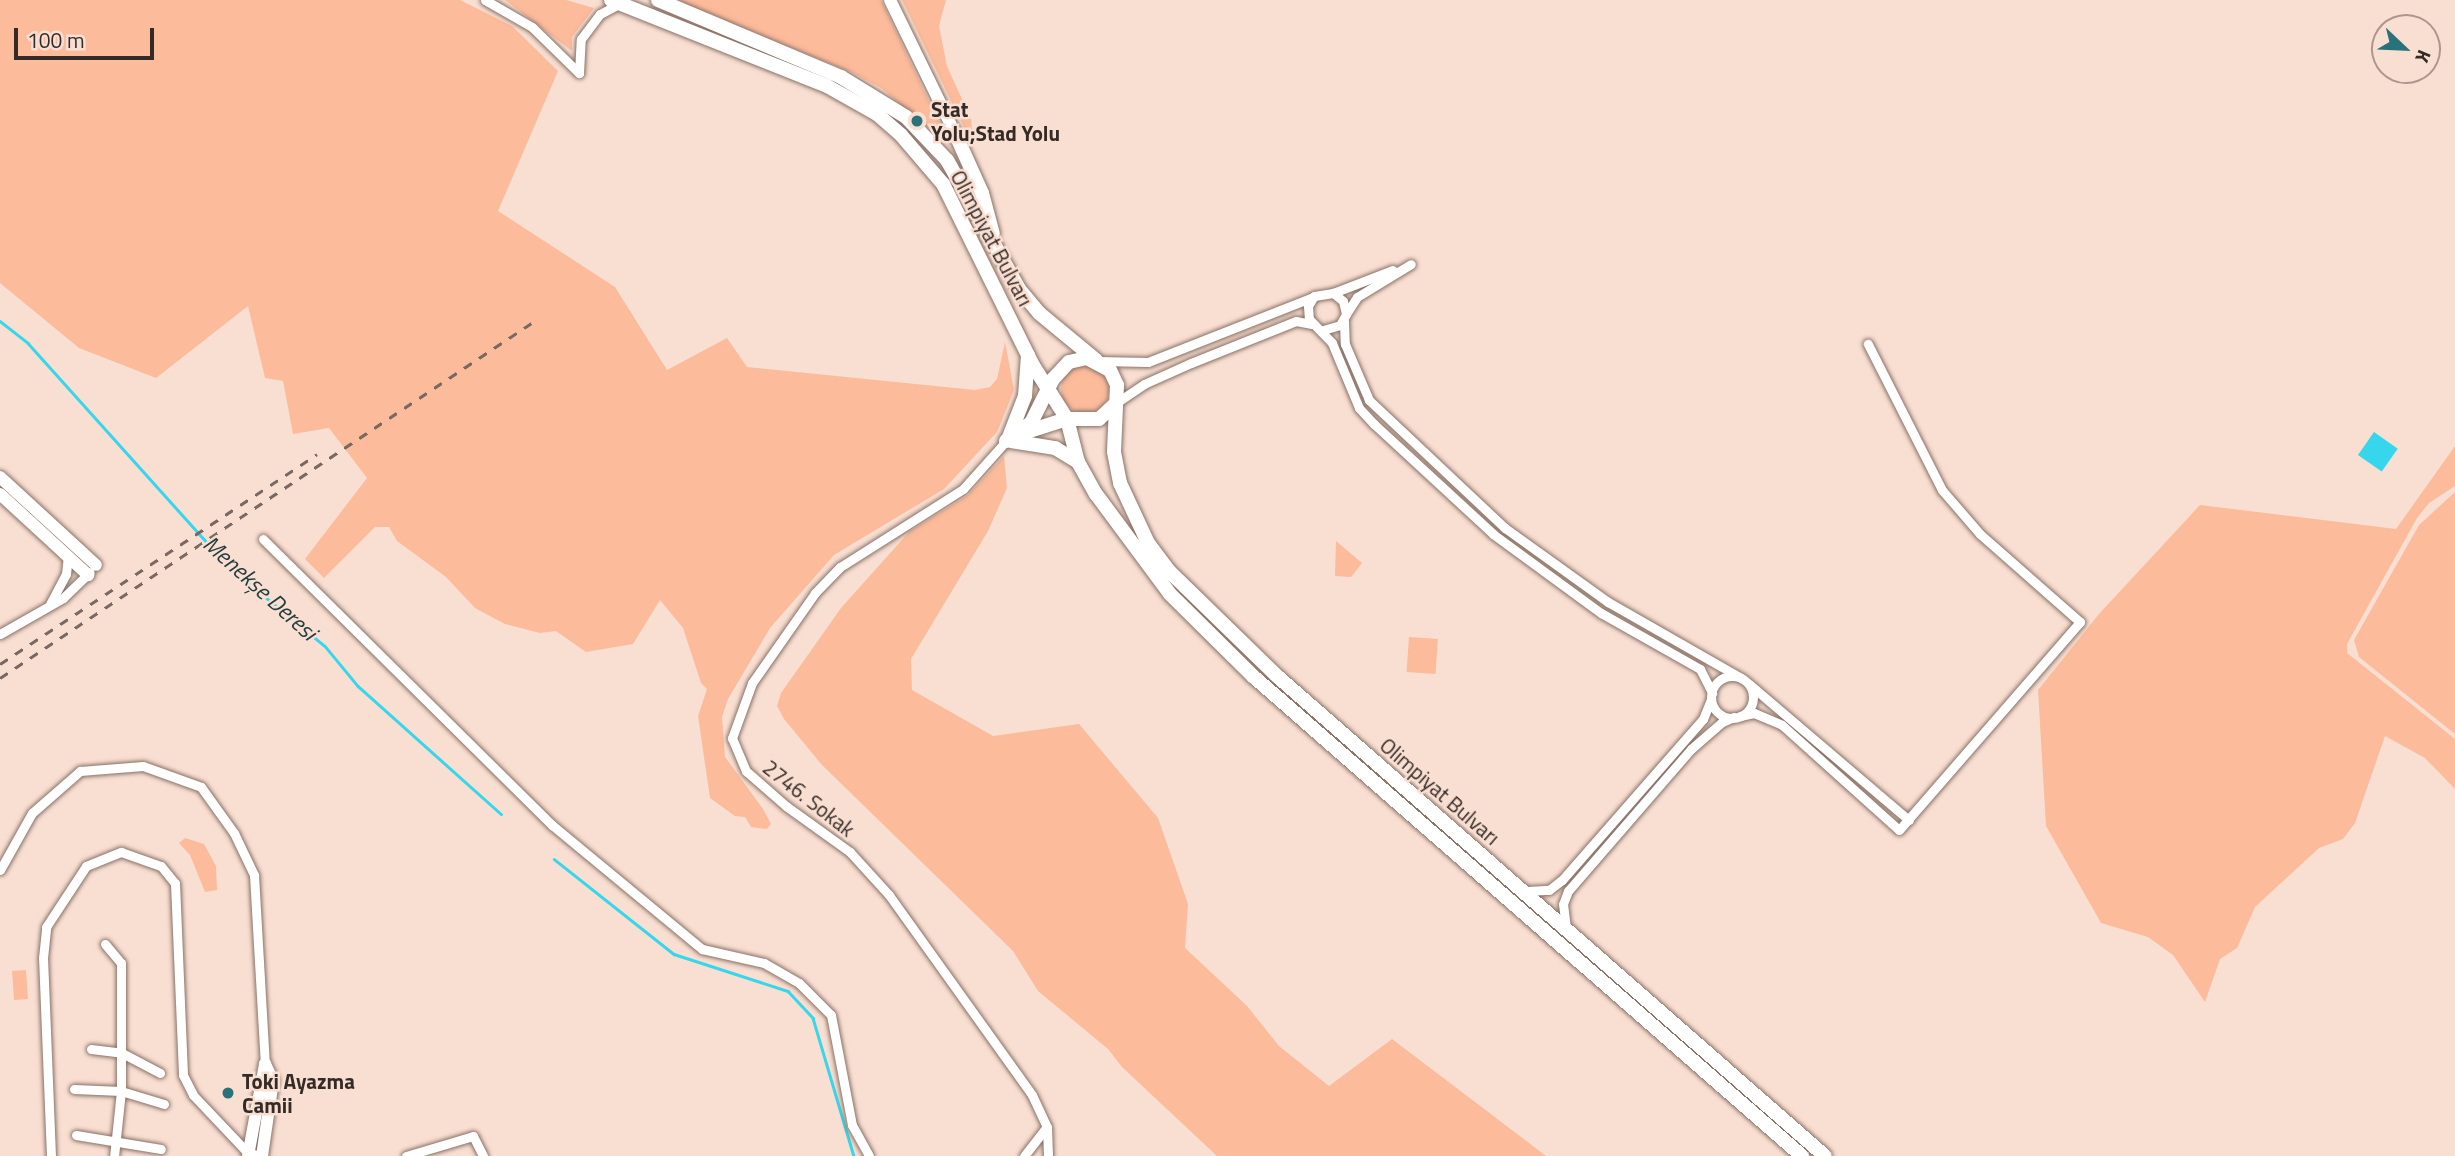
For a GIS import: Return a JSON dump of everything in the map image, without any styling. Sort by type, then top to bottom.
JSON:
[{"type":"main road","name":"Olimpiyat Bulvarı","points":[[658,0],[874,93],[937,149],[998,252],[1039,313],[1097,360]]},
{"type":"main road","name":"Olimpiyat Bulvarı","points":[[616,2],[827,86],[877,114],[927,163],[959,213],[1028,354],[1050,392]]},
{"type":"main road","points":[[937,149],[952,142],[955,133]]},
{"type":"main road","points":[[955,133],[960,186],[959,213]]},
{"type":"main road","points":[[955,133],[982,193],[998,252]]},
{"type":"main road","points":[[1006,441],[1021,411],[1028,354]]},
{"type":"main road","points":[[1078,357],[1097,360],[1114,377],[1116,403],[1099,419],[1067,419],[1006,441],[1031,423],[1050,392],[1053,379],[1069,362],[1078,357]]},
{"type":"main road","points":[[1050,392],[1067,419]]},
{"type":"main road","name":"Olimpiyat Bulvarı","points":[[1116,403],[1114,452],[1120,483],[1148,543],[1171,573],[1250,652],[1825,1156]]},
{"type":"main road","name":"Olimpiyat Bulvarı","points":[[1067,419],[1078,461],[1122,533],[1170,594],[1254,677],[1802,1156]]},
{"type":"main road","points":[[1006,441],[1035,442],[1078,461]]},
{"type":"street","points":[[485,0],[532,27],[579,73],[581,39],[600,14],[616,2]]},
{"type":"street","points":[[890,0],[955,133]]},
{"type":"street","points":[[1097,360],[1148,362],[1314,296],[1333,293],[1411,264],[1357,297],[1335,329],[1322,330]]},
{"type":"street","points":[[1333,293],[1343,301],[1345,344],[1369,400],[1505,528],[1608,602],[1745,681],[1909,820]]},
{"type":"street","points":[[1312,324],[1308,306],[1314,296]]},
{"type":"street","points":[[1116,403],[1143,384],[1191,363],[1296,321],[1312,324],[1322,330],[1359,408],[1379,429],[1493,534],[1601,613],[1700,668],[1722,715],[1737,717]]},
{"type":"street","points":[[1566,929],[1563,904],[1568,891],[1691,749],[1714,727],[1754,713],[1782,725],[1899,830],[2080,622],[1980,534],[1942,490],[1868,344]]},
{"type":"street","name":"2746. Sokak","points":[[1006,441],[963,489],[840,566],[815,593],[752,683],[732,738],[746,771],[786,806],[850,852],[884,888],[1032,1095],[1047,1127],[1048,1156]]},
{"type":"street","points":[[0,477],[92,570]]},
{"type":"street","points":[[0,494],[68,556],[92,570]]},
{"type":"street","points":[[262,539],[543,818],[702,949],[764,963],[799,983],[831,1015],[852,1125],[869,1156]]},
{"type":"street","points":[[49,605],[66,574],[68,556]]},
{"type":"street","points":[[0,634],[49,605],[92,570]]},
{"type":"street","points":[[1521,890],[1533,893],[1549,890],[1562,880],[1703,719],[1723,678],[1745,681]]},
{"type":"street","points":[[1737,717],[1752,702],[1745,681]]},
{"type":"street","points":[[0,870],[32,813],[80,771],[143,766],[201,787],[234,833],[254,875],[265,1064],[248,1155]]},
{"type":"street","points":[[51,1156],[43,958],[46,927],[86,866],[121,852],[161,866],[175,883],[183,1075],[193,1095],[248,1155],[262,1156],[273,1081],[265,1064]]},
{"type":"street","points":[[105,944],[121,963],[121,1090],[114,1156]]},
{"type":"street","points":[[90,1049],[122,1053],[160,1073]]},
{"type":"street","points":[[74,1089],[121,1090],[164,1104]]},
{"type":"street","points":[[1024,1156],[1047,1127]]},
{"type":"street","points":[[76,1135],[115,1139],[161,1149]]},
{"type":"street","points":[[406,1156],[473,1136],[483,1156]]},
{"type":"shaded area","points":[[0,0],[460,0],[512,26],[558,71],[498,211],[615,287],[667,370],[727,338],[747,367],[975,390],[990,387],[997,379],[1005,342],[1014,390],[997,432],[944,489],[834,555],[770,628],[728,699],[722,717],[725,757],[763,809],[771,824],[767,829],[751,827],[745,817],[735,816],[710,798],[698,716],[707,689],[701,683],[683,628],[660,600],[633,644],[586,652],[556,631],[540,633],[505,624],[475,608],[446,577],[397,541],[389,527],[375,527],[324,578],[305,559],[367,478],[329,428],[293,434],[283,381],[265,378],[248,306],[156,378],[79,348],[0,283]]},
{"type":"shaded area","points":[[505,0],[566,0],[594,8],[572,37],[572,51]]},
{"type":"shaded area","points":[[677,0],[881,0],[945,135],[938,136],[881,88],[851,72]]},
{"type":"shaded area","points":[[902,0],[946,0],[939,26],[947,66],[971,119],[974,148]]},
{"type":"shaded area","points":[[1085,365],[1102,372],[1109,389],[1102,406],[1085,413],[1068,406],[1061,389],[1068,372]]},
{"type":"shaded area","points":[[2455,446],[2455,486],[2429,503],[2417,518],[2347,644],[2347,653],[2455,739],[2455,789],[2425,758],[2385,736],[2355,823],[2343,839],[2319,848],[2255,907],[2237,948],[2220,959],[2205,1002],[2173,955],[2148,937],[2101,923],[2046,826],[2038,690],[2099,614],[2200,505],[2396,529]]},
{"type":"shaded area","points":[[1004,456],[1007,488],[988,531],[911,659],[912,690],[993,736],[1079,724],[1158,818],[1188,904],[1185,948],[1247,1006],[1279,1046],[1329,1086],[1392,1039],[1546,1156],[1217,1156],[1122,1067],[1108,1049],[1038,991],[1013,951],[822,765],[784,719],[777,706],[781,693],[841,608],[909,532],[968,495]]},
{"type":"shaded area","points":[[2455,492],[2455,734],[2359,657],[2354,640],[2419,525]]},
{"type":"shaded area","points":[[1336,541],[1362,563],[1351,577],[1335,576]]},
{"type":"shaded area","points":[[1409,637],[1438,639],[1435,674],[1407,672]]},
{"type":"shaded area","points":[[185,838],[204,844],[216,866],[217,890],[205,892],[190,855],[179,843]]},
{"type":"shaded area","points":[[26,970],[28,999],[14,1000],[12,971]]},
{"type":"water","points":[[2374,432],[2398,449],[2382,472],[2358,455]]},
{"type":"waterway","name":"Menekşe Deresi","points":[[0,321],[28,343],[229,567],[325,646],[358,686],[501,814]]},
{"type":"waterway","name":"Menekşe Deresi","points":[[554,859],[674,954],[788,991],[813,1018],[854,1156]]},
{"type":"railway","points":[[0,678],[533,322]]},
{"type":"railway","points":[[0,664],[317,454]]},
{"type":"place","name":"Stat Yolu;Stad Yolu","points":[[917,121]]},
{"type":"place","name":"Toki Ayazma Camii","points":[[228,1093]]}]
